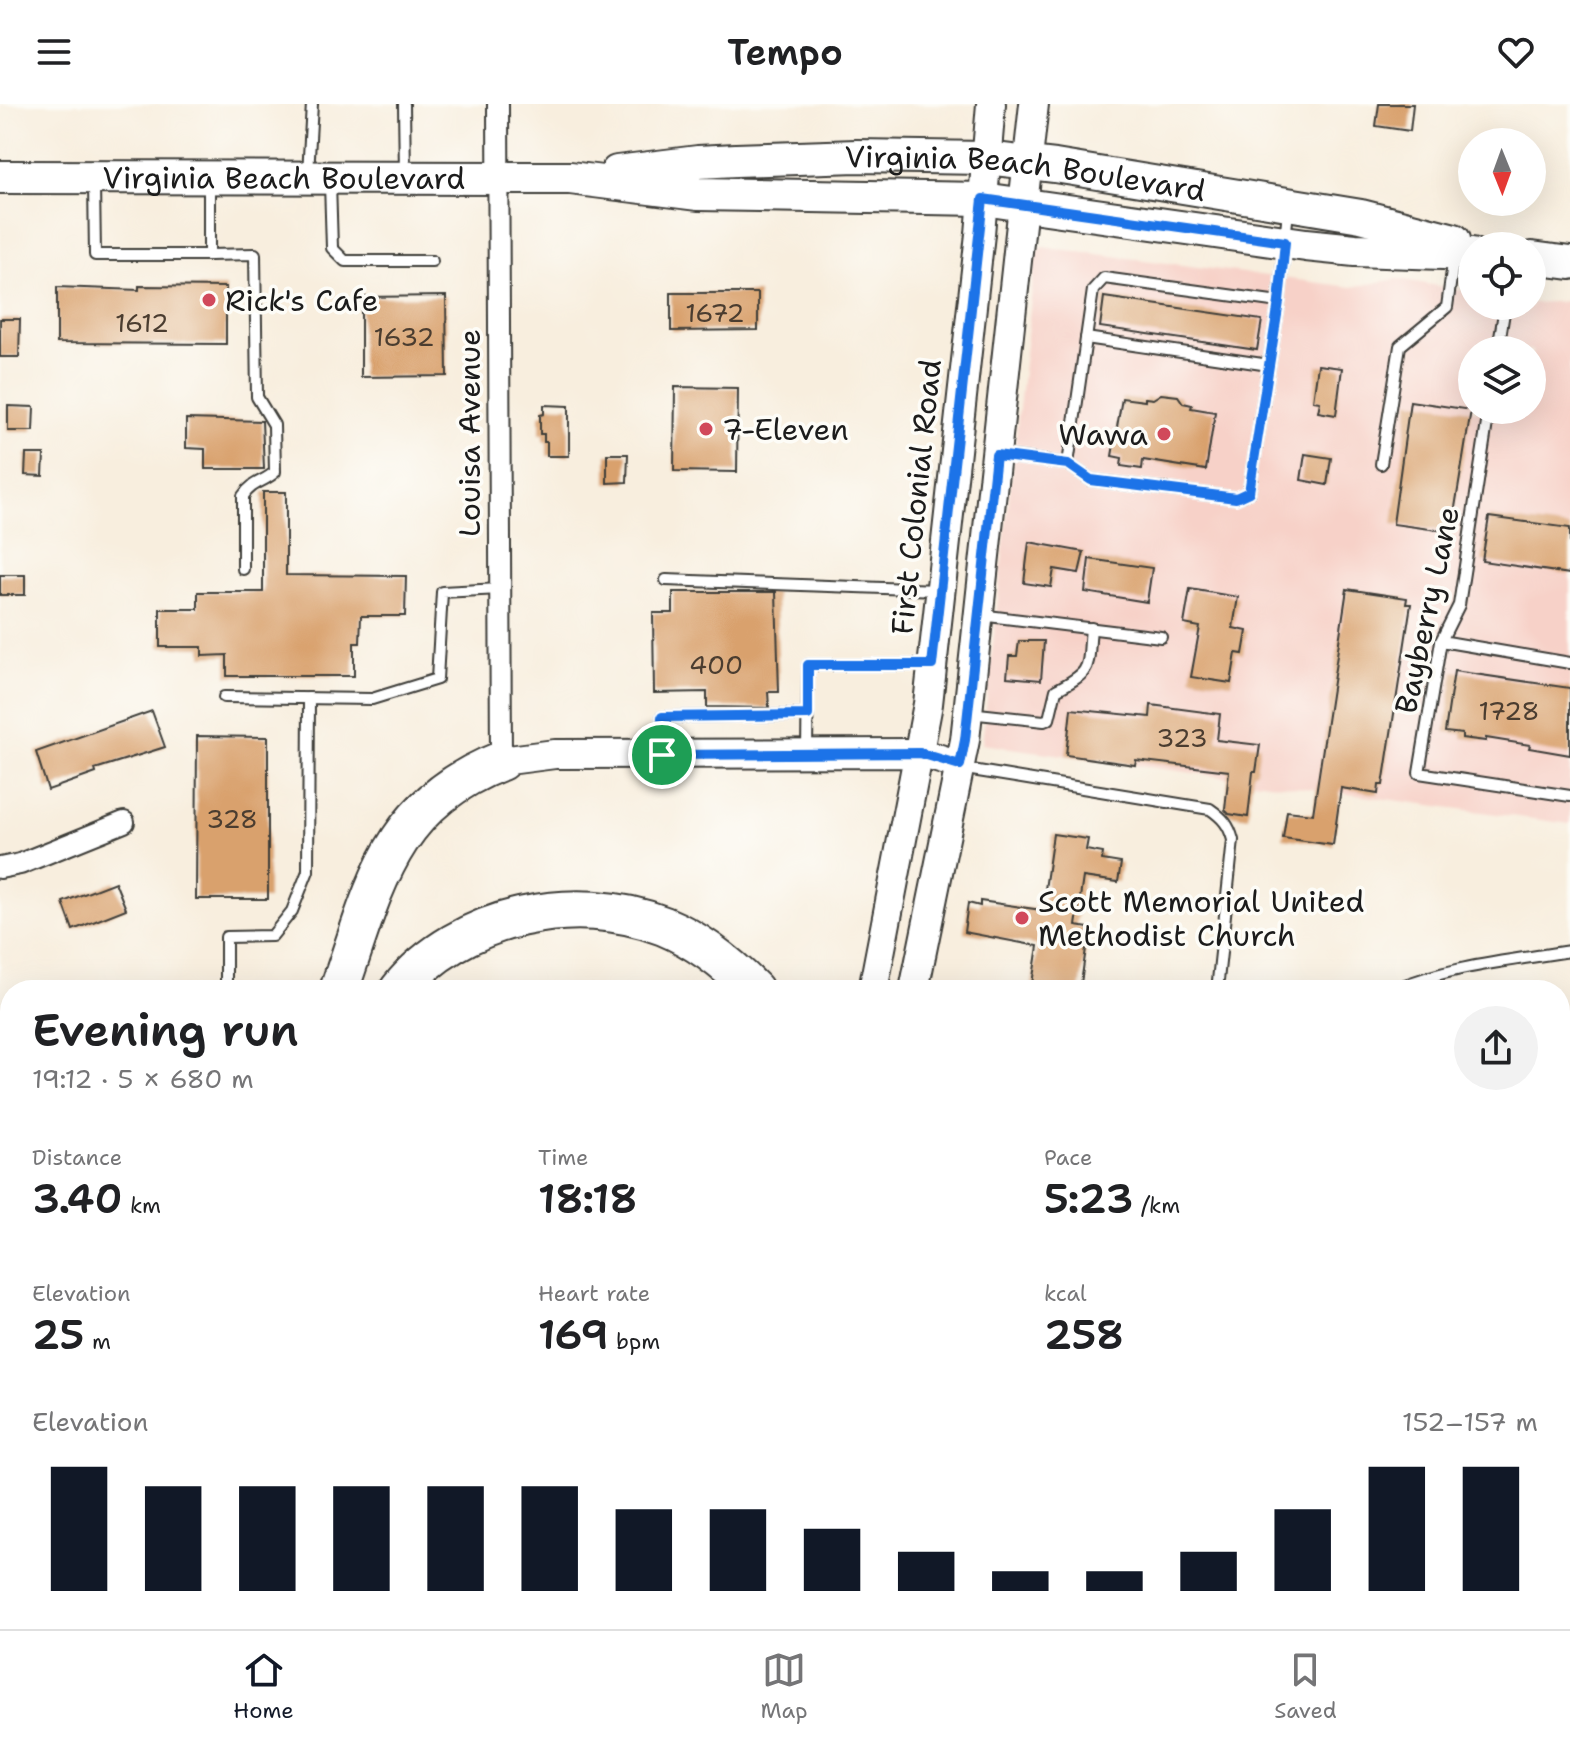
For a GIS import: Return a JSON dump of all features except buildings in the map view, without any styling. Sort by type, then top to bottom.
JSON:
[{"type":"highway","points":[[342,980],[380,872],[408,826],[451,785],[471,772],[501,761]]},
{"type":"highway","points":[[409,980],[432,958],[458,941],[493,925],[560,911],[619,914],[664,927],[699,944],[744,980]]},
{"type":"main road","name":"First Colonial Road","points":[[875,980],[920,753],[932,665],[991,104]]},
{"type":"main road","points":[[916,980],[968,713],[1034,104]]},
{"type":"main road","name":"Virginia Beach Boulevard","points":[[570,178],[736,160],[857,156],[986,158],[1361,216],[1458,248]]},
{"type":"main road","name":"Virginia Beach Boulevard","points":[[0,177],[570,178],[698,194],[983,199],[1355,250],[1458,251]]},
{"type":"main road","points":[[1546,260],[1570,263]]},
{"type":"main road","points":[[501,761],[555,754],[920,753],[960,765]]},
{"type":"street","name":"Louisa Avenue","points":[[498,104],[501,761]]},
{"type":"street","points":[[0,868],[32,860],[124,822]]},
{"type":"lane","points":[[312,104],[319,177],[332,248],[345,261],[432,261]]},
{"type":"lane","points":[[404,104],[405,177]]},
{"type":"lane","points":[[93,177],[95,255],[255,254],[257,397],[274,425],[275,472],[249,487],[243,496],[243,569]]},
{"type":"lane","points":[[209,177],[209,255]]},
{"type":"lane","points":[[996,455],[1068,464],[1091,480],[1236,498],[1249,492],[1279,302],[1289,205]]},
{"type":"lane","points":[[1381,464],[1400,346],[1447,307],[1458,276]]},
{"type":"lane","points":[[1068,464],[1093,290],[1104,278],[1279,302]]},
{"type":"lane","points":[[1086,338],[1269,365]]},
{"type":"lane","name":"Bayberry Lane","points":[[1487,424],[1459,605],[1441,641],[1419,773],[1570,796]]},
{"type":"lane","points":[[666,580],[940,590]]},
{"type":"lane","points":[[224,697],[372,699],[437,679],[442,592],[500,589]]},
{"type":"lane","points":[[979,615],[1161,637]]},
{"type":"lane","points":[[968,713],[1049,719],[1056,690],[1087,670],[1091,628]]},
{"type":"lane","points":[[1441,641],[1570,663]]},
{"type":"lane","points":[[807,754],[808,665],[932,665]]},
{"type":"lane","points":[[226,980],[226,937],[272,936],[292,911],[308,871],[309,698]]},
{"type":"lane","points":[[662,755],[662,717],[808,715]]},
{"type":"lane","points":[[960,765],[972,770],[1210,809],[1221,816],[1233,840],[1218,980]]},
{"type":"lane","points":[[1421,980],[1485,962],[1570,951]]},
{"type":"shaded area","points":[[1043,247],[1351,287],[1398,279],[1458,290],[1458,320],[1546,320],[1546,302],[1570,301],[1570,824],[982,744],[1036,254]]},
{"type":"place","name":"Rick's Cafe","points":[[209,300]]},
{"type":"place","name":"7-Eleven","points":[[706,429]]},
{"type":"place","name":"Wawa","points":[[1164,434]]},
{"type":"place","name":"Scott Memorial United Methodist Church","points":[[1022,918]]},
{"type":"route","points":[[983,199],[1285,242],[1279,302],[1249,492],[1236,498],[1091,480],[1068,464],[996,455],[960,765],[920,753],[662,755],[662,717],[808,715],[808,665],[932,665],[983,199]]}]
